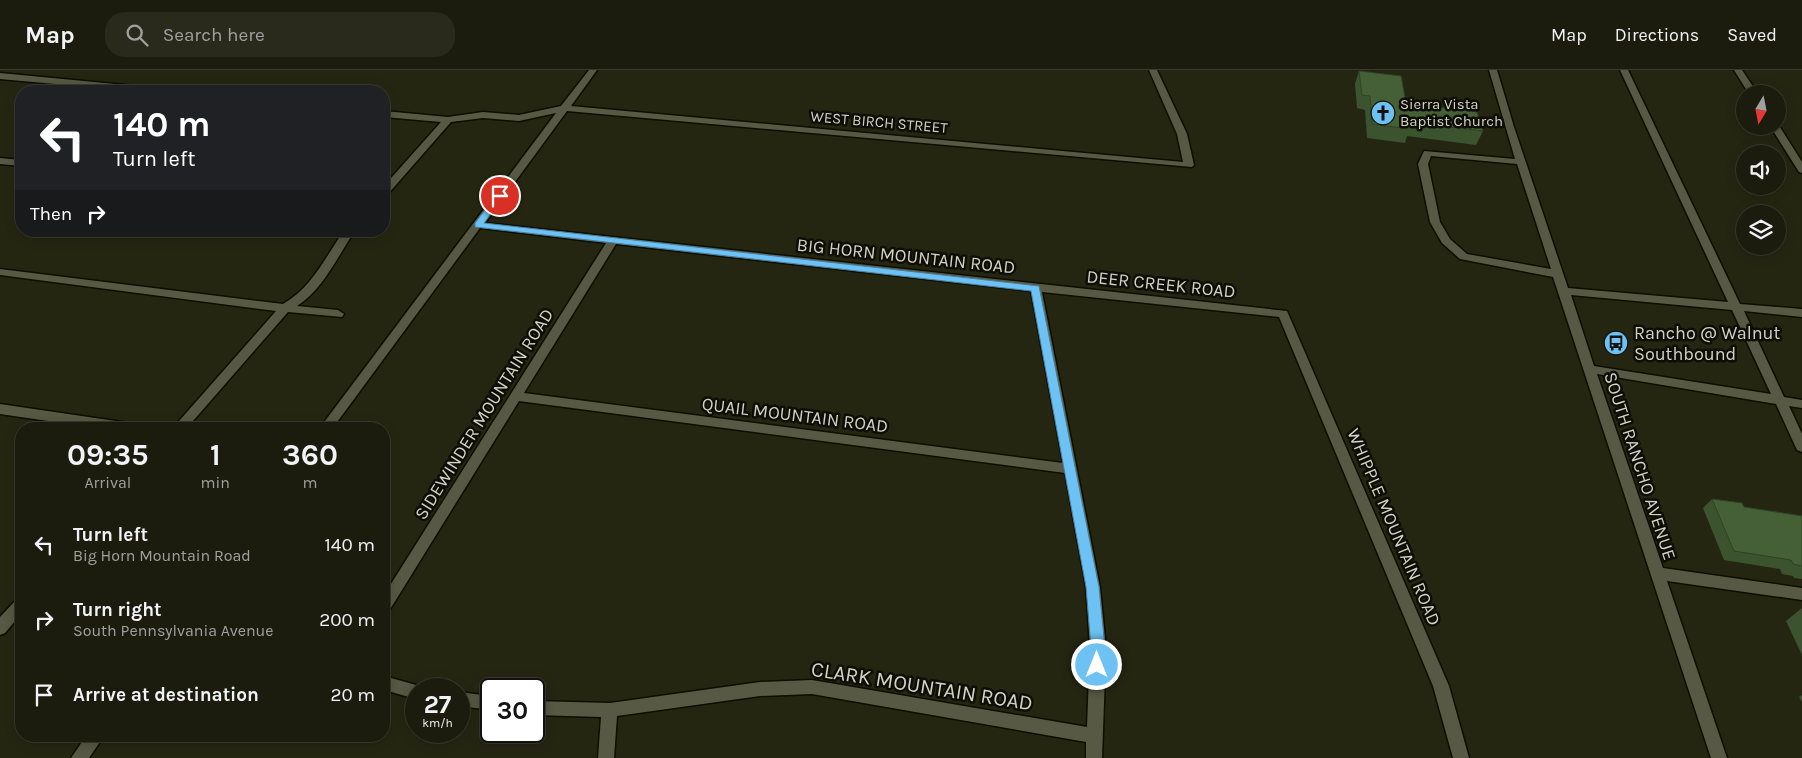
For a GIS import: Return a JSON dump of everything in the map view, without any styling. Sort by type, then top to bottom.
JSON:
[{"type":"street","points":[[330,422],[593,70]]},
{"type":"street","name":"WEST BIRCH STREET","points":[[390,115],[448,120],[483,115],[519,118],[566,108],[1189,165],[1182,134],[1153,70]]},
{"type":"street","name":"SOUTH RANCHO AVENUE","points":[[1493,70],[1521,162],[1656,573],[1719,758]]},
{"type":"street","points":[[1624,70],[1802,447]]},
{"type":"street","points":[[1738,70],[1748,85]]},
{"type":"street","points":[[0,76],[94,85]]},
{"type":"street","points":[[390,185],[448,120]]},
{"type":"street","points":[[1780,135],[1802,170]]},
{"type":"street","points":[[1521,162],[1426,153],[1423,164],[1435,222],[1446,242],[1464,257],[1558,274]]},
{"type":"street","points":[[0,161],[15,162]]},
{"type":"street","name":"BIG HORN MOUNTAIN ROAD","points":[[478,225],[1036,288],[1093,587],[1098,648],[1094,758]]},
{"type":"street","points":[[184,422],[285,308],[303,297],[321,276],[336,248],[345,237]]},
{"type":"street","name":"SIDEWINDER MOUNTAIN ROAD","points":[[390,597],[613,240]]},
{"type":"street","points":[[0,272],[338,314]]},
{"type":"street","name":"DEER CREEK ROAD","points":[[1036,288],[1283,314]]},
{"type":"street","points":[[1564,291],[1802,313]]},
{"type":"street","name":"WHIPPLE MOUNTAIN ROAD","points":[[1283,314],[1441,686],[1461,758]]},
{"type":"street","points":[[1590,369],[1802,404]]},
{"type":"street","name":"QUAIL MOUNTAIN ROAD","points":[[516,396],[1070,469]]},
{"type":"street","points":[[0,409],[88,422]]},
{"type":"street","points":[[1656,573],[1802,594]]},
{"type":"street","points":[[0,628],[15,611]]},
{"type":"street","points":[[390,686],[405,689]]},
{"type":"street","name":"CLARK MOUNTAIN ROAD","points":[[545,708],[610,710],[760,689],[812,687],[1095,736]]},
{"type":"street","points":[[606,758],[610,710]]},
{"type":"street","points":[[79,758],[91,742]]},
{"type":"building","points":[[1359,71],[1401,76],[1406,103],[1477,112],[1483,131],[1409,122],[1410,129],[1372,124],[1370,96],[1362,95]]},
{"type":"building","points":[[1712,499],[1742,503],[1744,507],[1802,516],[1802,566],[1793,564],[1791,560],[1734,551]]},
{"type":"place","name":"Sierra Vista Baptist Church","points":[[1383,113]]},
{"type":"place","name":"Rancho @ Walnut Southbound","points":[[1616,343]]},
{"type":"route","points":[[500,196],[478,225],[1036,288],[1093,587],[1098,648],[1097,665]]}]
